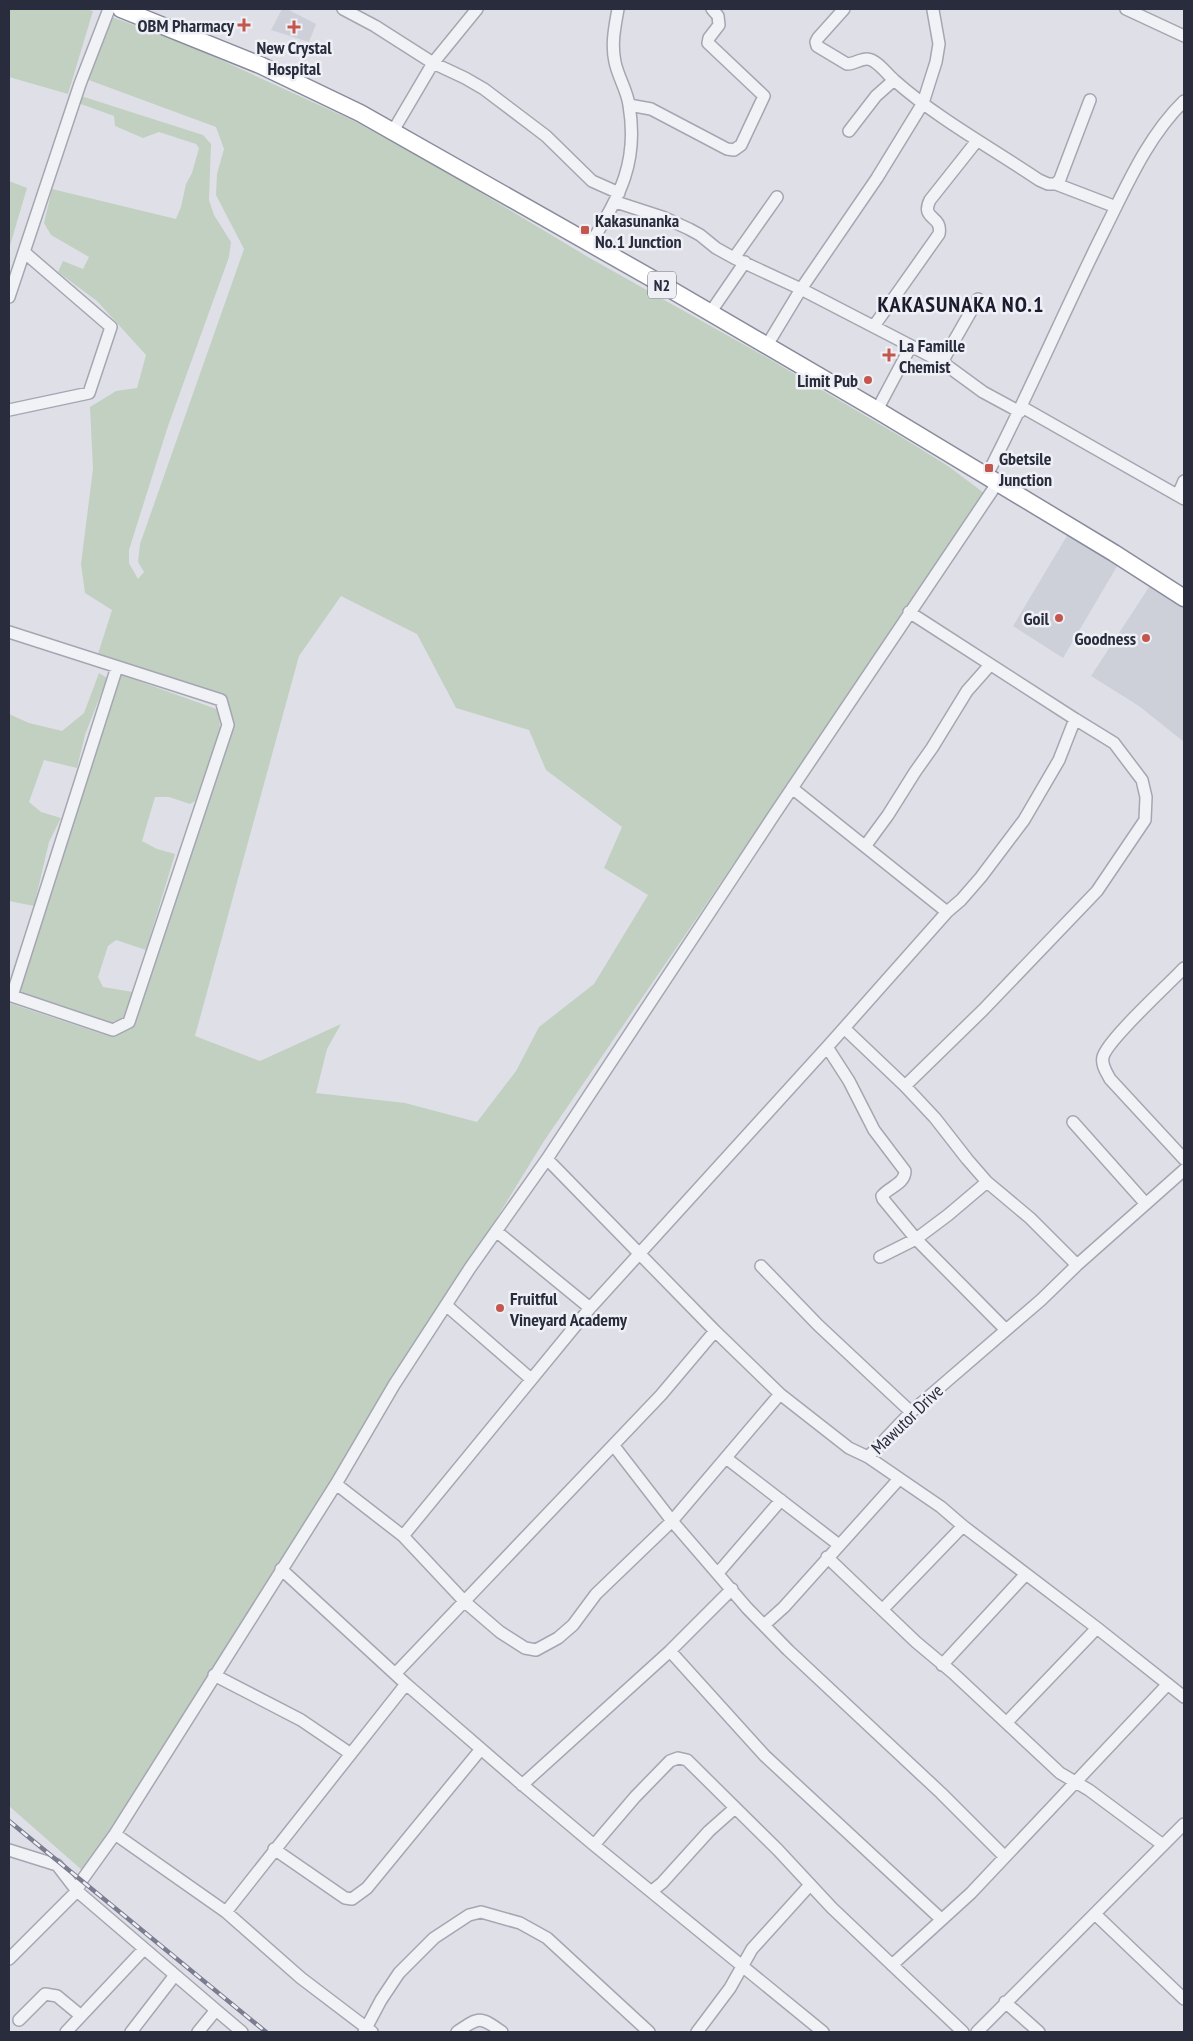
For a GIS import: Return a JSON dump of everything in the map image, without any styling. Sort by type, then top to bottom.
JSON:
[{"type":"highway","name":"N2","points":[[121,9],[260,65],[393,131],[877,410],[1122,557],[1184,598]]},
{"type":"street","points":[[9,297],[80,84],[109,9]]},
{"type":"street","points":[[343,9],[375,26],[433,63],[465,78],[484,90],[546,136],[592,181],[618,198],[689,229],[716,248],[801,289],[942,362],[984,392],[1021,409],[1181,497],[1184,480]]},
{"type":"street","points":[[393,131],[433,63],[477,9]]},
{"type":"street","points":[[590,245],[618,198],[625,180],[632,150],[629,105],[615,62],[613,47],[618,9]]},
{"type":"street","points":[[629,105],[651,109],[727,149],[734,150],[741,144],[764,96],[708,43],[709,38],[719,25],[718,16],[712,9]]},
{"type":"street","points":[[844,9],[818,38],[817,46],[847,64],[866,59],[873,61],[894,80],[976,142],[1039,180],[1048,184],[1056,184],[1116,206]]},
{"type":"street","points":[[766,347],[801,289],[924,103],[936,62],[939,44],[934,9]]},
{"type":"street","points":[[1126,9],[1184,36]]},
{"type":"street","points":[[849,131],[876,96],[894,80]]},
{"type":"street","points":[[1056,184],[1071,153],[1090,100]]},
{"type":"street","points":[[9,1959],[77,1891],[82,1880],[115,1834],[336,1484],[394,1385],[496,1231],[548,1159],[909,612],[992,478],[1080,279],[1136,167],[1175,110],[1184,101]]},
{"type":"street","points":[[874,326],[939,234],[940,228],[937,220],[927,213],[926,208],[930,200],[976,142]]},
{"type":"street","points":[[710,313],[777,197]]},
{"type":"street","points":[[9,410],[89,393],[111,327],[24,252]]},
{"type":"street","points":[[942,362],[978,299]]},
{"type":"street","points":[[877,410],[911,346]]},
{"type":"street","points":[[906,1086],[983,1010],[1097,891],[1145,820],[1146,797],[1142,780],[1114,743],[909,612]]},
{"type":"street","points":[[9,632],[221,700],[228,725],[129,1022],[113,1030],[10,995],[117,667]]},
{"type":"street","points":[[866,845],[932,748],[966,691],[990,665]]},
{"type":"street","points":[[402,1536],[590,1308],[947,912],[961,900],[981,877],[1024,820],[1059,760],[1075,719]]},
{"type":"street","points":[[792,788],[866,845],[947,912]]},
{"type":"street","points":[[1184,968],[1114,1039],[1103,1058],[1103,1066],[1110,1079],[1184,1159]]},
{"type":"street","points":[[844,1028],[906,1086],[935,1118],[967,1160],[987,1182],[1030,1218],[1077,1265]]},
{"type":"street","points":[[829,1045],[829,1050],[849,1081],[874,1130],[905,1171],[902,1181],[886,1191],[882,1196],[883,1200],[916,1239],[1006,1330]]},
{"type":"street","points":[[1073,1122],[1146,1204]]},
{"type":"street","name":"Mawutor Drive","points":[[548,1159],[715,1331],[780,1394],[849,1448],[868,1457],[911,1412],[1041,1300],[1077,1265],[1184,1170]]},
{"type":"street","points":[[880,1257],[916,1239],[987,1182]]},
{"type":"street","points":[[496,1231],[590,1308]]},
{"type":"street","points":[[761,1266],[818,1325],[911,1412]]},
{"type":"street","points":[[447,1306],[531,1379]]},
{"type":"street","points":[[396,1674],[614,1446],[661,1395],[715,1331]]},
{"type":"street","points":[[336,1484],[402,1536],[465,1602],[500,1632],[525,1648],[536,1650],[558,1638],[573,1625],[596,1594],[672,1521],[780,1394]]},
{"type":"street","points":[[614,1446],[672,1521],[764,1625],[941,1793],[1004,1856]]},
{"type":"street","points":[[868,1457],[941,1507],[1184,1697]]},
{"type":"street","points":[[726,1458],[839,1545]]},
{"type":"street","points":[[764,1625],[784,1607],[899,1479]]},
{"type":"street","points":[[718,1573],[781,1500]]},
{"type":"street","points":[[882,1609],[963,1526]]},
{"type":"street","points":[[827,1557],[1060,1773],[1096,1795],[1163,1846]]},
{"type":"street","points":[[282,1569],[406,1684],[522,1785],[823,2032]]},
{"type":"street","points":[[942,1665],[1026,1574]]},
{"type":"street","points":[[522,1785],[670,1652],[732,1588]]},
{"type":"street","points":[[1007,1722],[1097,1628]]},
{"type":"street","points":[[670,1652],[765,1756],[941,1920]]},
{"type":"street","points":[[214,1675],[301,1720],[351,1754]]},
{"type":"street","points":[[226,1912],[406,1684]]},
{"type":"street","points":[[892,1965],[971,1893],[1168,1684]]},
{"type":"street","points":[[274,1849],[345,1898],[352,1900],[366,1888],[481,1749]]},
{"type":"street","points":[[594,1845],[635,1797],[670,1761],[678,1758],[687,1760],[778,1850],[809,1886],[963,2032]]},
{"type":"street","points":[[652,1891],[735,1808]]},
{"type":"street","points":[[977,2032],[1184,1824]]},
{"type":"street","points":[[115,1834],[226,1912],[301,1978],[368,2031],[381,2000],[399,1973],[434,1938],[470,1914],[481,1912],[520,1922],[547,1938],[649,2032]]},
{"type":"street","points":[[9,1850],[57,1865],[77,1891],[242,2032]]},
{"type":"street","points":[[697,2032],[730,1988],[752,1948],[809,1886]]},
{"type":"street","points":[[1094,1914],[1184,2000]]},
{"type":"street","points":[[66,2032],[144,1949]]},
{"type":"street","points":[[131,2032],[175,1975]]},
{"type":"street","points":[[19,2020],[45,1994],[57,1996],[80,2015]]},
{"type":"street","points":[[1006,2002],[1039,2032]]},
{"type":"street","points":[[198,2032],[216,2010]]},
{"type":"street","points":[[457,2032],[478,2019],[486,2020],[502,2032]]},
{"type":"shaded area","name":"New Crystal Hospital","points":[[282,9],[287,9],[316,24],[309,42],[271,30]]},
{"type":"shaded area","points":[[1068,534],[1119,563],[1063,658],[1013,626]]},
{"type":"shaded area","points":[[1151,584],[1184,605],[1184,742],[1139,706],[1091,676]]},
{"type":"green space","points":[[9,9],[86,9],[93,11],[68,94],[9,77]]},
{"type":"green space","points":[[109,16],[186,44],[352,120],[441,169],[588,257],[766,357],[948,466],[984,493],[544,1141],[91,1878],[9,1806],[9,1003],[111,1037],[134,1024],[230,728],[229,706],[216,694],[97,657],[112,610],[85,593],[81,564],[93,469],[90,407],[116,391],[137,388],[146,355],[97,301],[58,272],[63,261],[83,269],[89,257],[51,235],[44,223],[52,189],[176,219],[199,148],[196,144],[159,132],[143,138],[115,126],[114,116],[78,103],[81,96],[203,135],[211,144],[209,200],[214,215],[231,242],[229,257],[168,426],[129,550],[129,563],[138,579],[144,572],[138,562],[140,544],[244,249],[216,195],[217,174],[224,149],[216,127],[86,79]],"holes":[[[341,596],[417,634],[456,708],[529,730],[546,770],[622,827],[604,868],[648,895],[594,984],[539,1027],[516,1071],[477,1122],[405,1103],[316,1093],[327,1049],[341,1024],[260,1061],[195,1036],[299,656]]]},
{"type":"green space","points":[[9,181],[27,188],[9,249]]},
{"type":"green space","points":[[99,673],[107,678],[85,735],[77,768],[44,760],[29,802],[41,812],[61,818],[49,842],[34,906],[9,901],[9,714],[29,723],[62,731],[84,713]]},
{"type":"green space","points":[[122,675],[219,710],[220,731],[195,801],[190,804],[169,797],[155,797],[142,841],[157,849],[175,854],[146,950],[116,940],[108,946],[98,977],[103,987],[133,992],[123,1018],[110,1023],[18,996],[17,989],[117,683]]},
{"type":"railway","points":[[9,1821],[266,2032]]},
{"type":"place","name":"OBM Pharmacy","points":[[244,25]]},
{"type":"place","name":"New Crystal Hospital","points":[[294,27]]},
{"type":"place","name":"Kakasunanka No.1 Junction","points":[[585,230]]},
{"type":"place","name":"La Famille Chemist","points":[[889,355]]},
{"type":"place","name":"Limit Pub","points":[[868,380]]},
{"type":"place","name":"Gbetsile Junction","points":[[989,468]]},
{"type":"place","name":"Goil","points":[[1059,618]]},
{"type":"place","name":"Goodness","points":[[1146,638]]},
{"type":"place","name":"Fruitful Vineyard Academy","points":[[500,1308]]},
{"type":"district","name":"KAKASUNAKA NO.1","points":[[961,304]]}]
